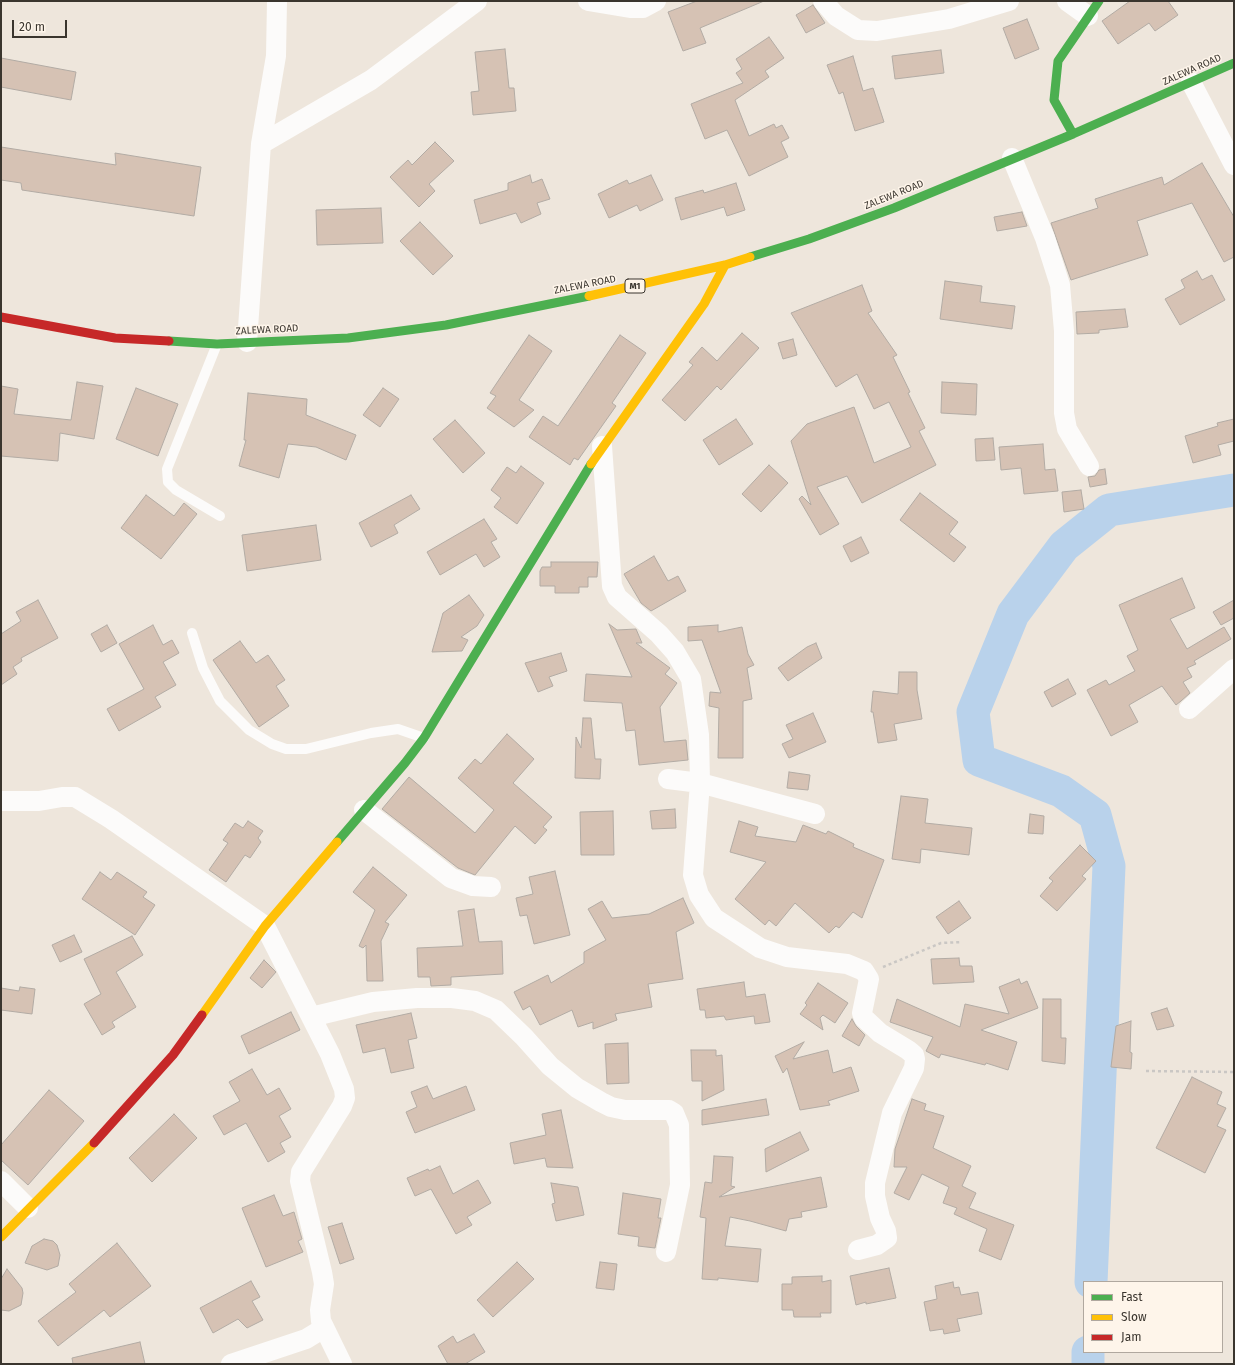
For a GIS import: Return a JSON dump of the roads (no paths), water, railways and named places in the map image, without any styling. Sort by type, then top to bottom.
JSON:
[{"type":"main road","points":[[1073,134],[1054,100],[1058,61],[1093,8]]},
{"type":"main road","name":"ZALEWA ROAD","points":[[1,317],[115,338],[217,344],[348,338],[446,325],[631,287],[724,265],[808,239],[894,208],[1073,134],[1234,63]]},
{"type":"main road","points":[[1,1237],[28,1208],[107,1130],[173,1055],[265,926],[406,763],[424,738],[602,446],[704,304],[724,265]]},
{"type":"street","points":[[247,342],[261,144],[276,56],[277,1]]},
{"type":"street","points":[[261,144],[371,80],[477,1]]},
{"type":"street","points":[[588,1],[642,8],[652,5],[656,1]]},
{"type":"street","points":[[822,1],[836,16],[858,30],[877,31],[949,19],[1009,1]]},
{"type":"street","points":[[1067,1],[1093,8]]},
{"type":"street","points":[[1191,82],[1234,165]]},
{"type":"street","points":[[1012,158],[1045,238],[1060,284],[1064,331],[1066,424],[1076,446],[1089,466]]},
{"type":"street","points":[[602,446],[612,586],[617,597],[659,634],[675,652],[691,679],[699,735],[700,783],[693,875],[699,895],[714,918],[745,940],[775,954],[787,957],[847,964],[860,968],[869,979],[862,1013],[864,1018],[880,1033],[914,1055],[914,1068],[892,1113],[875,1183],[875,1196],[880,1218],[886,1230],[887,1238],[876,1245],[858,1250]]},
{"type":"street","points":[[1189,708],[1234,669]]},
{"type":"street","points":[[668,779],[700,783],[815,814]]},
{"type":"street","points":[[1,801],[39,801],[62,797],[75,797],[117,823],[265,926],[330,1054],[344,1089],[345,1098],[342,1106],[301,1172],[300,1181],[324,1284],[320,1310],[324,1328],[342,1364]]},
{"type":"street","points":[[364,810],[451,878],[473,886],[491,887]]},
{"type":"street","points":[[311,1017],[380,1001],[416,998],[452,998],[475,1000],[496,1010],[524,1037],[550,1066],[577,1088],[601,1102],[611,1107],[626,1110],[669,1110],[674,1113],[679,1125],[680,1184],[666,1252]]},
{"type":"street","points":[[1,1181],[28,1208]]},
{"type":"street","points":[[231,1364],[306,1339],[324,1328]]},
{"type":"lane","points":[[217,344],[166,469],[168,482],[176,490],[220,516]]},
{"type":"lane","points":[[192,633],[203,668],[220,701],[249,730],[272,744],[286,749],[306,749],[371,733],[398,729],[424,738]]},
{"type":"waterway","points":[[1091,1281],[1109,866],[1095,815],[1061,791],[979,760],[973,712],[1013,614],[1064,546],[1109,510],[1234,490]]},
{"type":"waterway","points":[[1088,1353],[1088,1364]]}]
